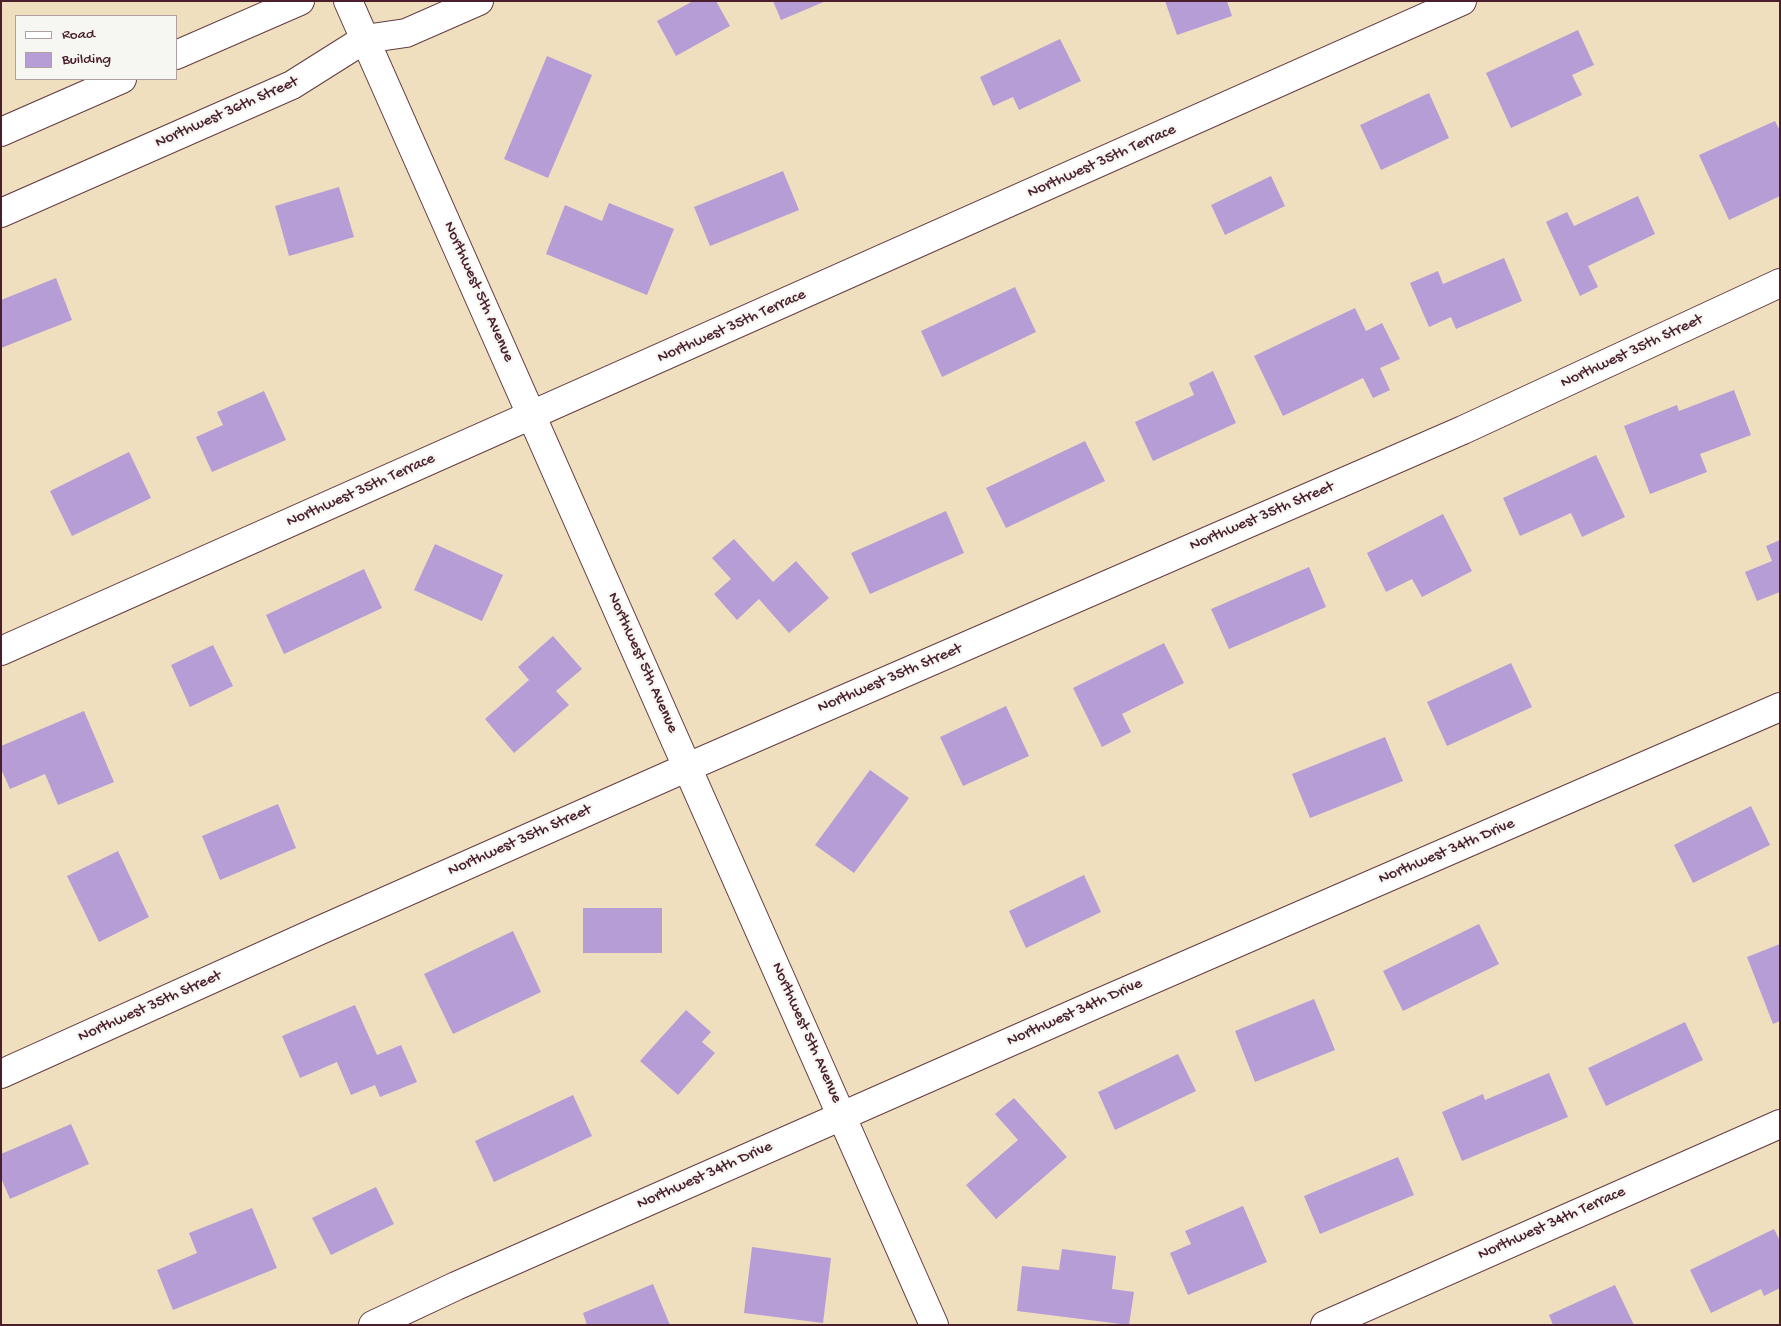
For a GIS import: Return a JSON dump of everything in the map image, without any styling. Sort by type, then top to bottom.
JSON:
[{"type":"street","points":[[178,54],[300,1]]},
{"type":"street","name":"Northwest 5th Avenue","points":[[348,1],[533,415],[934,1325]]},
{"type":"street","name":"Northwest 36th Street","points":[[1,213],[292,86],[365,40],[406,33],[479,1]]},
{"type":"street","name":"Northwest 35th Terrace","points":[[1,651],[1462,1]]},
{"type":"street","points":[[1,132],[120,80]]},
{"type":"street","name":"Northwest 35th Street","points":[[1,1074],[688,767],[1463,430],[1780,283]]},
{"type":"street","name":"Northwest 34th Drive","points":[[373,1325],[456,1286],[843,1116],[1780,707]]},
{"type":"street","name":"Northwest 34th Terrace","points":[[1325,1325],[1780,1124]]},
{"type":"building","points":[[693,1],[716,1],[730,26],[676,56],[657,21]]},
{"type":"building","points":[[773,1],[826,1],[781,20]]},
{"type":"building","points":[[1165,1],[1227,1],[1232,16],[1177,35]]},
{"type":"building","points":[[1578,30],[1594,65],[1572,75],[1582,95],[1511,128],[1486,73]]},
{"type":"building","points":[[1060,39],[1081,81],[1019,110],[1013,97],[993,106],[980,77]]},
{"type":"building","points":[[547,56],[592,75],[548,178],[504,159]]},
{"type":"building","points":[[1429,93],[1449,138],[1381,170],[1360,125]]},
{"type":"building","points":[[1775,121],[1780,131],[1780,196],[1729,220],[1699,155]]},
{"type":"building","points":[[783,171],[799,210],[710,246],[694,207]]},
{"type":"building","points":[[1271,176],[1285,206],[1225,235],[1211,205]]},
{"type":"building","points":[[339,187],[354,237],[289,256],[275,206]]},
{"type":"building","points":[[1638,196],[1655,234],[1588,266],[1598,287],[1580,296],[1546,222],[1567,212],[1574,226]]},
{"type":"building","points":[[609,203],[674,229],[647,295],[546,254],[565,205],[602,221]]},
{"type":"building","points":[[1504,258],[1522,301],[1456,329],[1451,317],[1429,327],[1410,283],[1438,271],[1443,284]]},
{"type":"building","points":[[56,278],[72,320],[1,348],[1,300]]},
{"type":"building","points":[[1015,287],[1036,332],[942,377],[921,331]]},
{"type":"building","points":[[1355,308],[1366,331],[1382,323],[1400,359],[1380,368],[1390,390],[1373,398],[1363,378],[1283,416],[1254,356]]},
{"type":"building","points":[[1213,371],[1236,423],[1153,461],[1135,422],[1194,395],[1189,383]]},
{"type":"building","points":[[1734,390],[1751,435],[1700,454],[1707,472],[1650,494],[1624,426],[1677,405],[1679,411]]},
{"type":"building","points":[[264,391],[286,440],[212,472],[196,437],[223,425],[217,412]]},
{"type":"building","points":[[1085,441],[1105,481],[1006,528],[986,488]]},
{"type":"building","points":[[129,452],[151,498],[72,536],[50,491]]},
{"type":"building","points":[[1596,455],[1625,517],[1582,537],[1571,513],[1520,536],[1503,498]]},
{"type":"building","points":[[946,511],[964,553],[870,594],[851,553]]},
{"type":"building","points":[[1443,514],[1472,571],[1422,597],[1412,579],[1386,592],[1367,553]]},
{"type":"building","points":[[734,539],[773,582],[796,561],[829,598],[789,633],[759,599],[737,620],[714,594],[731,579],[712,558]]},
{"type":"building","points":[[1780,540],[1780,592],[1757,601],[1745,572],[1772,561],[1766,546]]},
{"type":"building","points":[[435,544],[503,575],[482,621],[414,590]]},
{"type":"building","points":[[1309,567],[1326,607],[1229,649],[1211,609]]},
{"type":"building","points":[[364,569],[382,608],[284,654],[266,615]]},
{"type":"building","points":[[553,636],[582,669],[556,691],[569,705],[514,753],[485,719],[529,680],[518,667]]},
{"type":"building","points":[[1164,643],[1184,683],[1122,714],[1131,732],[1102,747],[1073,688]]},
{"type":"building","points":[[213,645],[233,686],[190,707],[171,665]]},
{"type":"building","points":[[1511,663],[1532,707],[1447,746],[1427,702]]},
{"type":"building","points":[[1006,706],[1029,756],[963,786],[940,737]]},
{"type":"building","points":[[84,711],[114,782],[58,805],[45,774],[10,789],[1,769],[1,746]]},
{"type":"building","points":[[1385,737],[1403,781],[1310,818],[1292,774]]},
{"type":"building","points":[[870,770],[909,798],[854,873],[815,845]]},
{"type":"building","points":[[278,804],[296,848],[220,880],[202,836]]},
{"type":"building","points":[[1751,806],[1770,845],[1693,883],[1674,845]]},
{"type":"building","points":[[118,851],[149,917],[99,942],[67,876]]},
{"type":"building","points":[[1084,875],[1101,912],[1026,948],[1009,911]]},
{"type":"building","points":[[583,908],[662,908],[662,953],[583,953]]},
{"type":"building","points":[[1479,924],[1499,964],[1403,1011],[1383,971]]},
{"type":"building","points":[[513,931],[541,992],[453,1034],[424,974]]},
{"type":"building","points":[[1780,944],[1780,1021],[1773,1024],[1747,957]]},
{"type":"building","points":[[1314,999],[1335,1050],[1255,1082],[1235,1031]]},
{"type":"building","points":[[355,1005],[377,1055],[401,1045],[417,1082],[380,1097],[375,1085],[351,1095],[337,1062],[300,1078],[282,1036]]},
{"type":"building","points":[[686,1010],[711,1032],[702,1042],[715,1053],[678,1095],[640,1061]]},
{"type":"building","points":[[1685,1022],[1703,1060],[1606,1106],[1588,1068]]},
{"type":"building","points":[[1178,1054],[1196,1091],[1115,1130],[1098,1092]]},
{"type":"building","points":[[1549,1073],[1568,1117],[1462,1161],[1442,1112],[1483,1094],[1485,1100]]},
{"type":"building","points":[[573,1095],[592,1136],[494,1182],[475,1141]]},
{"type":"building","points":[[1014,1098],[1067,1157],[996,1219],[966,1185],[1018,1140],[995,1114]]},
{"type":"building","points":[[71,1124],[89,1164],[10,1199],[1,1178],[1,1154]]},
{"type":"building","points":[[1398,1157],[1414,1195],[1320,1234],[1304,1196]]},
{"type":"building","points":[[376,1187],[394,1224],[331,1255],[312,1218]]},
{"type":"building","points":[[1243,1206],[1267,1262],[1188,1295],[1170,1253],[1191,1244],[1185,1231]]},
{"type":"building","points":[[252,1208],[277,1268],[173,1310],[157,1270],[197,1253],[189,1233]]},
{"type":"building","points":[[1774,1229],[1780,1241],[1780,1288],[1764,1296],[1761,1289],[1711,1313],[1690,1270]]},
{"type":"building","points":[[752,1247],[831,1258],[823,1323],[744,1313]]},
{"type":"building","points":[[1062,1249],[1116,1256],[1112,1289],[1134,1292],[1129,1325],[1017,1311],[1022,1266],[1059,1270]]},
{"type":"building","points":[[653,1284],[670,1325],[587,1325],[583,1313]]},
{"type":"building","points":[[1615,1285],[1634,1325],[1553,1325],[1549,1315]]}]
